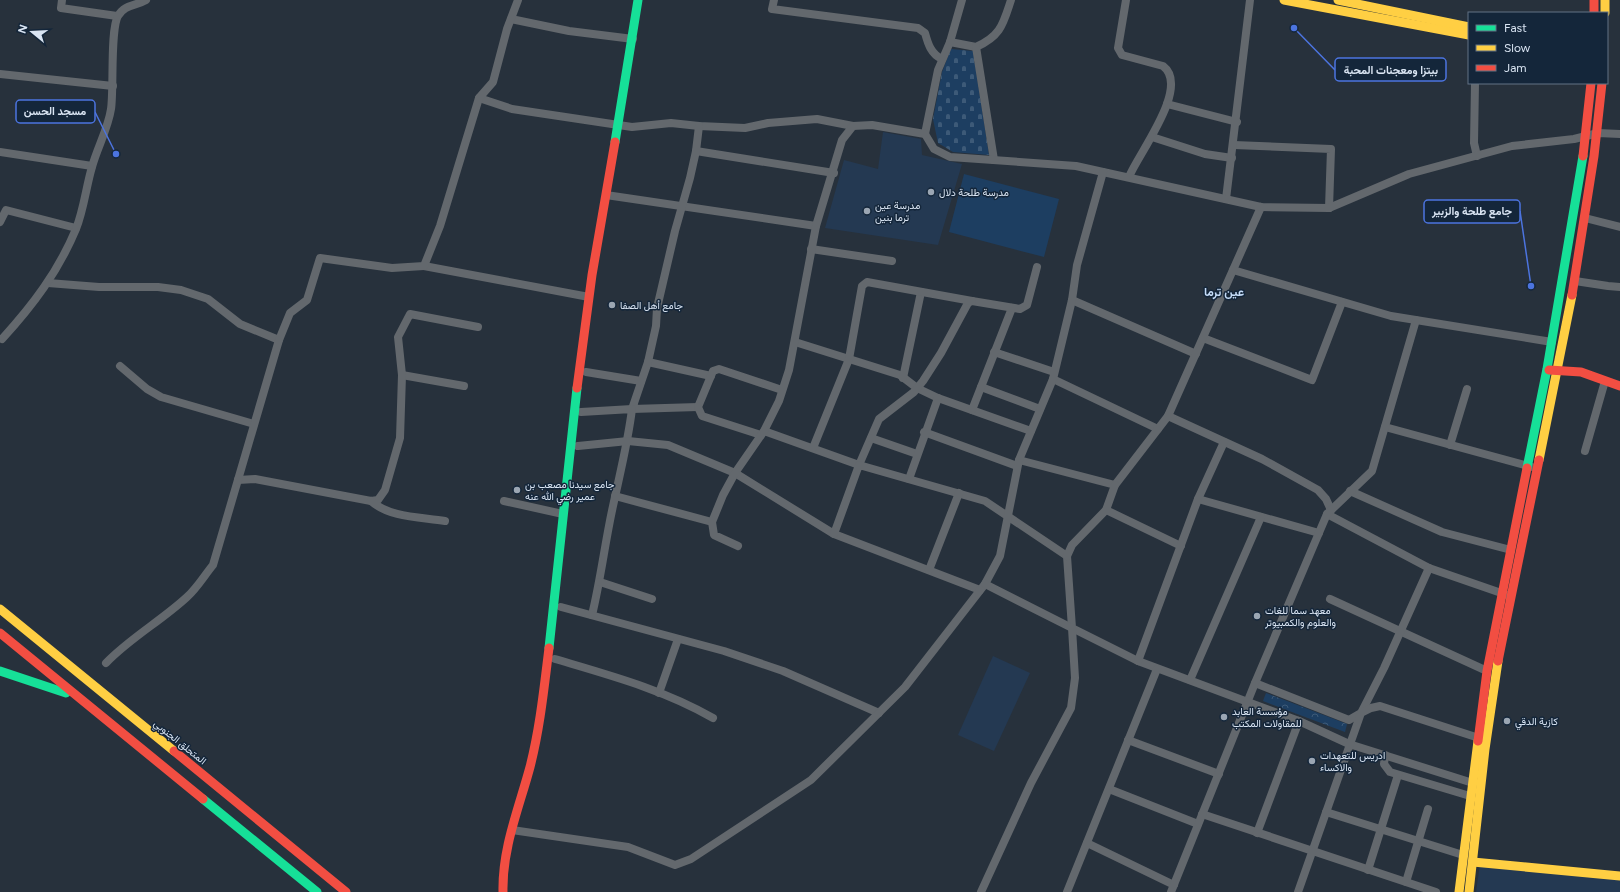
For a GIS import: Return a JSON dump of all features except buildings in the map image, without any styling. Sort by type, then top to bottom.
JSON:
[{"type":"main road","points":[[622,126],[638,0]]},
{"type":"main road","points":[[503,892],[504,864],[516,830],[545,726],[555,660],[581,412],[595,300],[610,196],[644,0]]},
{"type":"main road","points":[[1284,0],[1330,6],[1468,35]]},
{"type":"main road","points":[[1330,6],[1337,5],[1337,0],[1468,27]]},
{"type":"main road","points":[[1594,0],[1594,12]]},
{"type":"main road","points":[[1605,0],[1605,12]]},
{"type":"main road","points":[[1459,892],[1477,737],[1487,671],[1529,466],[1552,342],[1586,136],[1591,84]]},
{"type":"main road","points":[[1469,892],[1487,740],[1498,664],[1558,372],[1575,281],[1598,133],[1602,84]]},
{"type":"main road","points":[[516,830],[538,726],[551,636],[563,514],[589,298],[610,196]]},
{"type":"main road","points":[[1547,369],[1558,372],[1576,371],[1620,386]]},
{"type":"main road","name":"المتحلق الجنوبي","points":[[0,609],[346,892]]},
{"type":"main road","points":[[0,633],[76,697],[317,892]]},
{"type":"main road","points":[[0,671],[25,678],[76,697]]},
{"type":"main road","points":[[1473,862],[1620,876]]},
{"type":"street","points":[[62,0],[61,8],[118,16]]},
{"type":"street","points":[[2,340],[32,307],[48,283],[76,228],[92,166],[111,111],[114,35],[118,16],[128,5],[146,0]]},
{"type":"street","points":[[424,266],[440,226],[479,98],[492,82],[518,0]]},
{"type":"street","points":[[774,0],[772,9],[918,28],[925,33],[929,47],[942,59]]},
{"type":"street","points":[[962,0],[950,42],[938,70],[925,134],[934,149],[950,157],[1076,166],[1261,207],[1329,208],[1409,174],[1512,146],[1598,133],[1620,134]]},
{"type":"street","points":[[950,42],[976,47],[995,36],[1001,29],[1011,0]]},
{"type":"street","points":[[1126,0],[1118,48],[1122,55],[1163,66],[1168,70],[1171,76],[1167,104],[1152,137],[1133,167],[1129,178]]},
{"type":"street","points":[[1226,199],[1234,145],[1250,0]]},
{"type":"street","points":[[511,19],[569,31],[633,39]]},
{"type":"street","points":[[976,47],[994,160]]},
{"type":"street","points":[[0,74],[113,86]]},
{"type":"street","points":[[1476,84],[1474,143],[1477,156]]},
{"type":"street","points":[[479,98],[512,109],[622,126],[652,126],[671,123],[745,128],[768,123],[817,119],[853,126],[872,125],[925,134]]},
{"type":"street","points":[[1167,104],[1236,122]]},
{"type":"street","points":[[592,614],[600,582],[615,496],[628,441],[632,409],[648,362],[656,326],[657,308],[696,151],[699,126]]},
{"type":"street","points":[[738,546],[714,534],[712,522],[723,495],[735,473],[763,433],[782,390],[789,370],[795,342],[816,226],[834,173],[842,140],[853,126]]},
{"type":"street","points":[[1152,137],[1205,154],[1232,158]]},
{"type":"street","points":[[1234,145],[1331,149],[1329,208]]},
{"type":"street","points":[[696,151],[834,173]]},
{"type":"street","points":[[0,152],[92,166]]},
{"type":"street","points":[[516,830],[628,847],[676,865],[691,858],[811,780],[905,687],[983,587],[1000,556],[1018,463],[1054,376],[1072,300],[1077,265],[1103,172]]},
{"type":"street","points":[[610,196],[816,226]]},
{"type":"street","points":[[981,892],[1031,783],[1071,708],[1075,678],[1067,556],[1072,545],[1106,510],[1115,485],[1168,416],[1261,207]]},
{"type":"street","points":[[0,222],[6,210],[76,228]]},
{"type":"street","points":[[1585,218],[1620,227]]},
{"type":"street","points":[[811,249],[892,261]]},
{"type":"street","points":[[106,664],[123,646],[160,620],[188,596],[212,565],[279,340],[290,313],[307,300],[320,258],[392,268],[424,266],[589,298]]},
{"type":"street","points":[[813,448],[849,359],[862,286],[867,282],[972,302],[1020,309],[1028,305],[1037,268]]},
{"type":"street","points":[[1234,270],[1391,316],[1552,342]]},
{"type":"street","points":[[1575,281],[1608,286],[1620,286]]},
{"type":"street","points":[[48,283],[99,287],[158,287],[181,290],[208,299],[240,324],[279,340]]},
{"type":"street","points":[[903,378],[921,292]]},
{"type":"street","points":[[1072,300],[1196,354]]},
{"type":"street","points":[[834,534],[859,465],[879,419],[917,388],[941,352],[968,303],[972,302]]},
{"type":"street","points":[[1203,338],[1312,380],[1342,302]]},
{"type":"street","points":[[972,410],[1012,308]]},
{"type":"street","points":[[371,502],[378,500],[385,490],[400,438],[402,375],[398,337],[410,314],[478,327]]},
{"type":"street","points":[[1087,843],[1172,888],[1255,684],[1329,512],[1372,471],[1416,320]]},
{"type":"street","points":[[795,342],[903,378],[917,388],[938,398],[1031,431]]},
{"type":"street","points":[[994,352],[1054,376],[1158,429]]},
{"type":"street","points":[[648,362],[711,376]]},
{"type":"street","points":[[120,366],[147,389],[162,397],[254,424]]},
{"type":"street","points":[[782,390],[719,369],[713,371],[698,407],[702,416],[813,448],[859,465],[986,501],[1067,556]]},
{"type":"street","points":[[586,372],[641,381]]},
{"type":"street","points":[[402,375],[464,386]]},
{"type":"street","points":[[1585,451],[1605,381]]},
{"type":"street","points":[[981,387],[1040,409]]},
{"type":"street","points":[[1450,445],[1467,389]]},
{"type":"street","points":[[909,479],[924,432],[938,398]]},
{"type":"street","points":[[581,412],[698,407]]},
{"type":"street","points":[[1168,416],[1262,459],[1318,490],[1326,499],[1329,512],[1429,568],[1502,594],[1512,596]]},
{"type":"street","points":[[1385,427],[1538,469]]},
{"type":"street","points":[[924,432],[1018,463],[1115,485]]},
{"type":"street","points":[[871,438],[917,454]]},
{"type":"street","points":[[578,446],[628,441],[668,445],[735,473],[834,534],[929,570],[983,587],[1157,669],[1248,701],[1299,721],[1349,744],[1472,782],[1482,788]]},
{"type":"street","points":[[1138,661],[1198,500],[1224,442]]},
{"type":"street","points":[[238,480],[255,479],[371,502],[394,513],[445,521]]},
{"type":"street","points":[[1350,491],[1442,532],[1511,550]]},
{"type":"street","points":[[929,570],[959,493]]},
{"type":"street","points":[[615,496],[712,522]]},
{"type":"street","points":[[1198,500],[1319,533]]},
{"type":"street","points":[[504,501],[563,514]]},
{"type":"street","points":[[1106,510],[1181,546]]},
{"type":"street","points":[[1190,680],[1261,517]]},
{"type":"street","points":[[1298,892],[1361,713],[1401,632],[1429,568]]},
{"type":"street","points":[[600,582],[652,599]]},
{"type":"street","points":[[1330,599],[1487,671]]},
{"type":"street","points":[[561,607],[592,614],[724,651],[783,671],[879,713]]},
{"type":"street","points":[[659,693],[678,639]]},
{"type":"street","points":[[555,660],[621,678],[692,706],[714,718]]},
{"type":"street","points":[[1067,892],[1157,669]]},
{"type":"street","points":[[1255,684],[1349,720],[1371,708],[1380,706],[1487,740]]},
{"type":"street","points":[[1257,833],[1299,721]]},
{"type":"street","points":[[1128,740],[1219,774]]},
{"type":"street","points":[[1385,755],[1385,767],[1390,772],[1470,796]]},
{"type":"street","points":[[1368,870],[1398,774]]},
{"type":"street","points":[[1109,789],[1198,824]]},
{"type":"street","points":[[1406,882],[1428,810]]},
{"type":"street","points":[[1326,812],[1463,855]]},
{"type":"street","points":[[1202,814],[1312,852],[1436,892]]},
{"type":"shaded area","points":[[883,132],[921,139],[922,155],[962,164],[938,245],[825,228],[844,160],[878,169]]},
{"type":"shaded area","points":[[993,656],[1030,673],[994,751],[958,735]]},
{"type":"shaded area","points":[[1480,864],[1620,878],[1620,892],[1476,892]]},
{"type":"green space","points":[[951,49],[973,51],[989,155],[953,152],[938,143],[933,119],[942,72]]},
{"type":"green space","points":[[964,174],[1059,199],[1044,257],[949,232]]},
{"type":"green space","points":[[1266,693],[1347,724],[1345,732],[1263,701]]},
{"type":"traffic: fast","points":[[615,142],[638,0]]},
{"type":"traffic: fast","points":[[1527,468],[1547,369],[1583,156]]},
{"type":"traffic: fast","points":[[549,648],[577,388]]},
{"type":"traffic: fast","points":[[0,671],[66,693]]},
{"type":"traffic: fast","points":[[203,799],[317,892]]},
{"type":"traffic: slow","points":[[1284,0],[1468,35]]},
{"type":"traffic: slow","points":[[1338,0],[1468,27]]},
{"type":"traffic: slow","points":[[1605,0],[1605,12]]},
{"type":"traffic: slow","points":[[1539,460],[1572,295]]},
{"type":"traffic: slow","points":[[0,609],[174,751]]},
{"type":"traffic: slow","points":[[1469,892],[1485,749],[1498,661]]},
{"type":"traffic: slow","points":[[1459,892],[1478,741]]},
{"type":"traffic: slow","points":[[1473,862],[1620,876]]},
{"type":"traffic: jam","points":[[1594,0],[1594,12]]},
{"type":"traffic: jam","points":[[1583,156],[1591,84]]},
{"type":"traffic: jam","points":[[1572,295],[1594,156],[1602,84]]},
{"type":"traffic: jam","points":[[577,388],[592,275],[615,142]]},
{"type":"traffic: jam","points":[[1549,370],[1581,372],[1620,386]]},
{"type":"traffic: jam","points":[[1498,661],[1539,460]]},
{"type":"traffic: jam","points":[[1478,741],[1487,671],[1527,468]]},
{"type":"traffic: jam","points":[[0,633],[203,799]]},
{"type":"traffic: jam","points":[[503,892],[503,876],[508,844],[530,767],[541,708],[549,648]]},
{"type":"traffic: jam","points":[[174,751],[346,892]]},
{"type":"place","name":"بيتزا ومعجنات المحبة","points":[[1294,28]]},
{"type":"place","name":"مسجد الحسن","points":[[116,154]]},
{"type":"place","name":"مدرسة طلحة دلال","points":[[931,192]]},
{"type":"place","name":"مدرسة عين ترما بنين","points":[[867,211]]},
{"type":"place","name":"جامع طلحة والزبير","points":[[1531,286]]},
{"type":"place","name":"جامع أهل الصفا","points":[[612,305]]},
{"type":"place","name":"جامع سيدنا مصعب بن عمير رضي الله عنه","points":[[517,490]]},
{"type":"place","name":"معهد سما للغات والعلوم والكمبيوتر","points":[[1257,616]]},
{"type":"place","name":"مؤسسة العابد للمقاولات المكتب","points":[[1224,717]]},
{"type":"place","name":"كازية الدقي","points":[[1507,721]]},
{"type":"place","name":"ادريس للتعهدات والاكساء","points":[[1312,761]]},
{"type":"district","name":"عين ترما","points":[[1224,292]]}]
